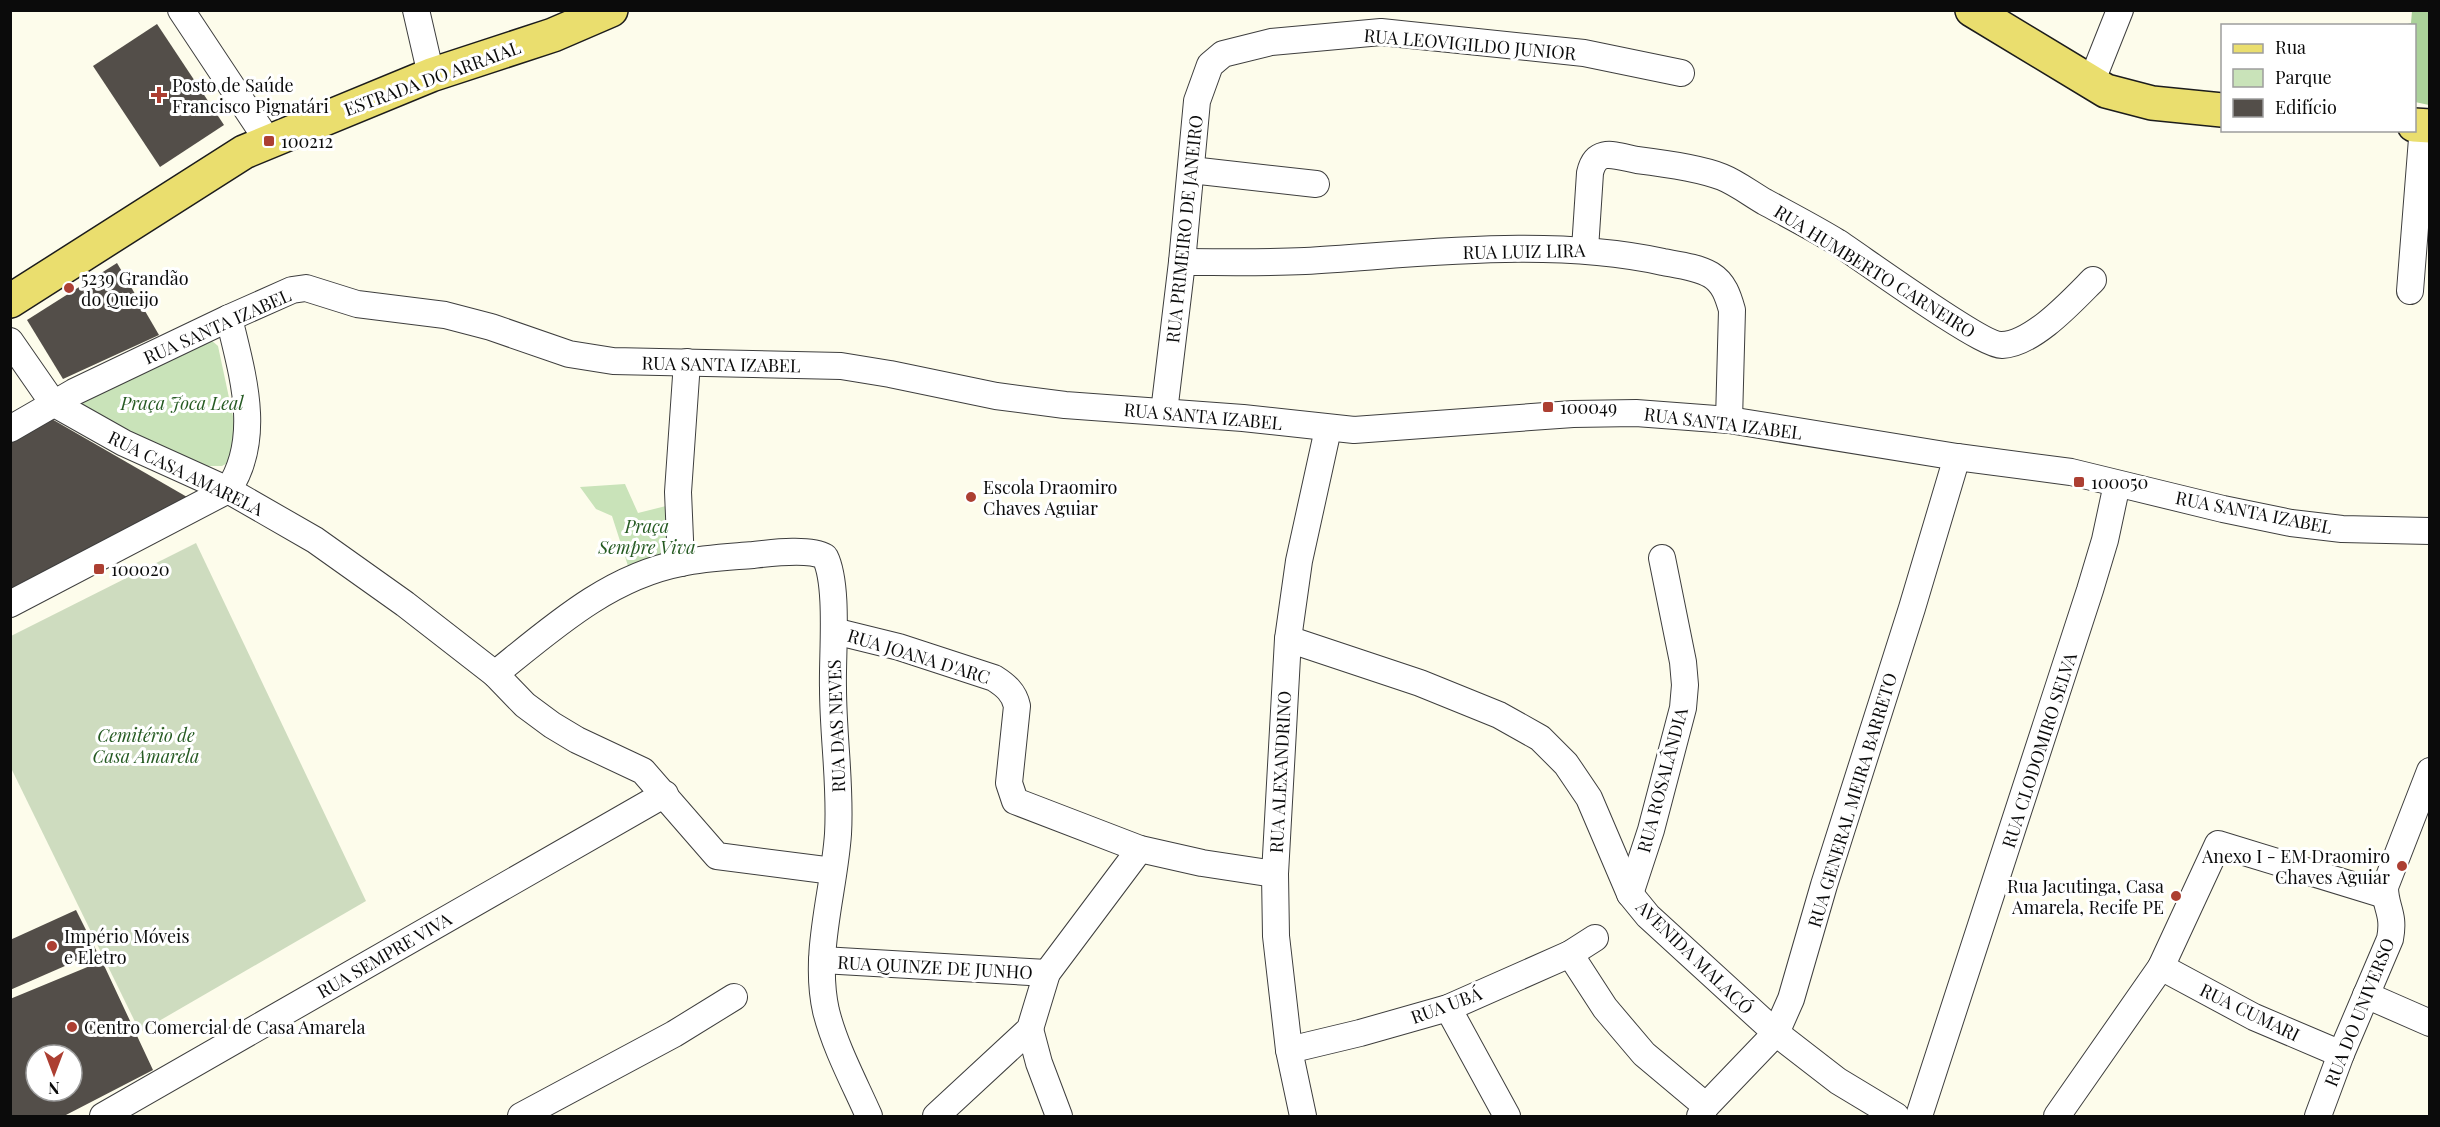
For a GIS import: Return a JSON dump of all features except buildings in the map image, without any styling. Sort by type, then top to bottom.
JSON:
[{"type":"main road","name":"ESTRADA DO ARRAIAL","points":[[10,301],[244,152],[431,75],[553,35],[611,10]]},
{"type":"main road","points":[[1972,10],[2106,91],[2151,103],[2221,110]]},
{"type":"street","points":[[181,10],[268,141]]},
{"type":"street","points":[[416,10],[431,75]]},
{"type":"street","points":[[2091,83],[2120,10]]},
{"type":"street","name":"RUA LEOVIGILDO JUNIOR","points":[[1224,54],[1270,42],[1380,32],[1584,53],[1681,73]]},
{"type":"street","name":"RUA PRIMEIRO DE JANEIRO","points":[[1164,412],[1182,262],[1197,101],[1202,81],[1210,65],[1224,54]]},
{"type":"street","points":[[2410,291],[2422,126]]},
{"type":"street","name":"RUA HUMBERTO CARNEIRO","points":[[1585,249],[1590,173],[1596,158],[1606,155],[1658,163],[1721,177],[1836,242],[1958,323],[1996,345],[2015,343],[2026,338],[2064,308],[2093,280]]},
{"type":"street","points":[[1191,170],[1316,184]]},
{"type":"street","name":"RUA LUIZ LIRA","points":[[1182,262],[1302,261],[1450,252],[1585,249],[1622,253],[1693,268],[1712,276],[1722,286],[1728,295],[1732,309],[1729,420]]},
{"type":"street","name":"RUA SANTA IZABEL","points":[[10,429],[53,403],[229,318],[292,290],[306,288],[357,304],[464,320],[569,354],[613,361],[841,366],[996,396],[1065,405],[1164,412],[1328,429],[1354,430],[1573,414],[1626,413],[1729,420],[1958,457],[2071,472],[2291,523],[2342,529],[2430,531]]},
{"type":"street","points":[[10,604],[228,490],[241,464],[248,416],[245,383],[229,318]]},
{"type":"street","name":"RUA CASA AMARELA","points":[[10,341],[53,403],[124,443],[228,490],[315,540],[405,604],[495,675],[525,705],[552,725],[577,740],[643,771],[665,794]]},
{"type":"street","points":[[495,675],[561,621],[606,591],[631,578],[681,562],[678,492],[687,362]]},
{"type":"street","name":"RUA ALEXANDRINO","points":[[1303,1116],[1289,1050],[1276,936],[1275,873],[1288,639],[1299,561],[1328,429]]},
{"type":"street","name":"RUA GENERAL MEIRA BARRETO","points":[[1703,1111],[1776,1033],[1791,999],[1824,885],[1958,457]]},
{"type":"street","name":"RUA CLODOMIRO SELVA","points":[[1919,1116],[2090,590],[2105,540],[2117,484]]},
{"type":"street","name":"RUA DAS NEVES","points":[[681,562],[762,554],[814,552],[825,557],[829,567],[834,631],[832,690],[838,781],[837,834],[822,960],[826,1010],[841,1055],[869,1116]]},
{"type":"street","name":"RUA ROSALÂNDIA","points":[[1630,894],[1651,830],[1683,708],[1685,685],[1683,662],[1662,558]]},
{"type":"street","name":"RUA JOANA D'ARC","points":[[834,631],[899,647],[993,678],[1004,684],[1013,693],[1017,706],[1009,783],[1010,793],[1015,801],[1140,849],[1202,863],[1275,873]]},
{"type":"street","name":"AVENIDA MALACÓ","points":[[1288,639],[1420,683],[1499,715],[1540,738],[1566,764],[1589,798],[1630,894],[1648,916],[1776,1033],[1838,1081],[1896,1116]]},
{"type":"street","name":"RUA DO UNIVERSO","points":[[2318,1116],[2392,927],[2392,913],[2385,895],[2385,887],[2430,771]]},
{"type":"street","points":[[665,794],[717,856],[833,872]]},
{"type":"street","name":"RUA SEMPRE VIVA","points":[[102,1116],[665,794]]},
{"type":"street","points":[[2057,1116],[2161,967],[2218,844],[2385,895]]},
{"type":"street","points":[[936,1116],[1030,1029],[1047,973],[1140,849]]},
{"type":"street","name":"RUA UBÁ","points":[[1289,1050],[1448,1008],[1570,954],[1595,938]]},
{"type":"street","points":[[1570,954],[1605,1008],[1644,1054],[1703,1111]]},
{"type":"street","name":"RUA QUINZE DE JUNHO","points":[[822,960],[1047,973]]},
{"type":"street","name":"RUA CUMARI","points":[[2161,967],[2254,1017],[2341,1054]]},
{"type":"street","points":[[2366,995],[2430,1023]]},
{"type":"street","points":[[521,1116],[674,1034],[734,997]]},
{"type":"street","points":[[1448,1008],[1507,1116]]},
{"type":"street","points":[[1030,1029],[1039,1063],[1059,1116]]},
{"type":"green space","points":[[2412,11],[2429,11],[2429,105],[2416,102],[2416,24],[2408,24],[2411,23]]},
{"type":"green space","name":"Praça Joca Leal","points":[[211,340],[218,346],[238,440],[231,461],[222,466],[206,466],[86,412],[82,406],[83,401]]},
{"type":"green space","name":"Praça Sempre Viva","points":[[625,484],[638,513],[666,506],[678,557],[628,566],[612,516],[596,509],[580,487]]},
{"type":"green space","name":"Cemitério de Casa Amarela","points":[[196,543],[366,901],[140,1032],[11,768],[11,636]]},
{"type":"place","name":"Posto de Saúde Francisco Pignatári","points":[[159,95]]},
{"type":"place","name":"100212","points":[[269,141]]},
{"type":"place","name":"5239 Grandão do Queijo","points":[[69,288]]},
{"type":"place","name":"100049","points":[[1548,407]]},
{"type":"place","name":"100050","points":[[2079,482]]},
{"type":"place","name":"Escola Draomiro Chaves Aguiar","points":[[971,497]]},
{"type":"place","name":"100020","points":[[99,569]]},
{"type":"place","name":"Anexo I - EM Draomiro Chaves Aguiar","points":[[2402,866]]},
{"type":"place","name":"Rua Jacutinga, Casa Amarela, Recife PE","points":[[2176,896]]},
{"type":"place","name":"Império Móveis e Eletro","points":[[52,946]]},
{"type":"place","name":"Centro Comercial de Casa Amarela","points":[[72,1027]]}]
